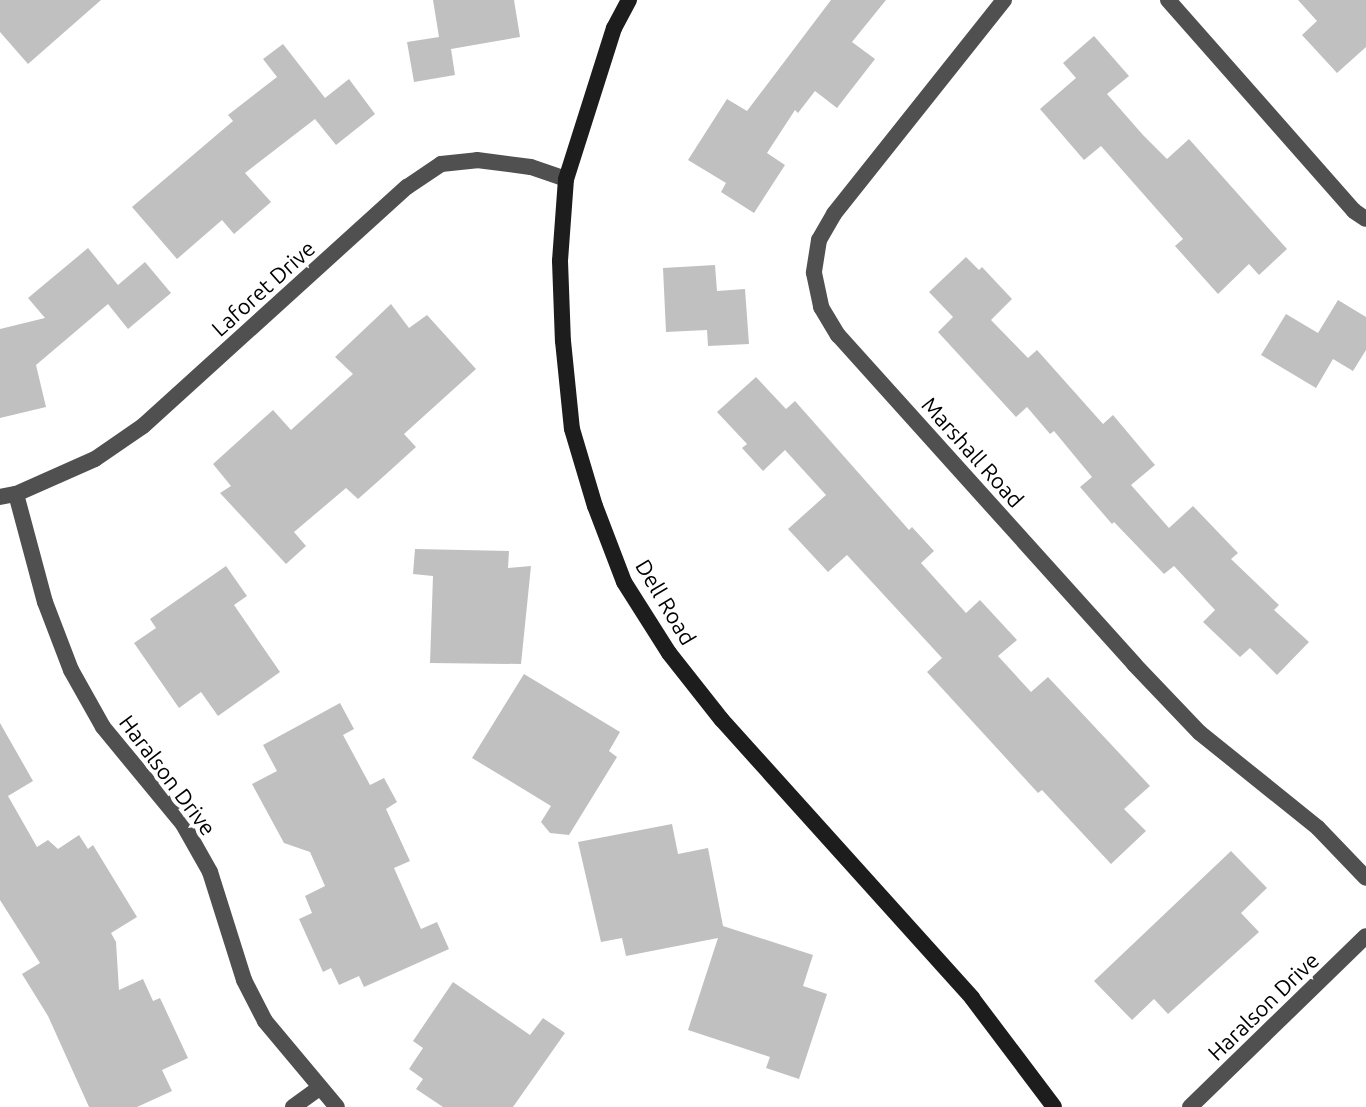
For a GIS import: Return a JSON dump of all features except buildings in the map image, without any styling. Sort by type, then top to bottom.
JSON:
[{"type":"street","name":"Dell Road","points":[[629,0],[614,28],[566,179],[560,261],[563,341],[572,429],[595,506],[624,582],[669,653],[722,720],[972,998],[1054,1107]]},
{"type":"street","name":"Marshall Road","points":[[1004,0],[834,214],[819,240],[814,273],[821,307],[838,335],[1134,664],[1200,733],[1318,828],[1366,878]]},
{"type":"street","points":[[1168,0],[1354,211],[1366,219]]},
{"type":"street","name":"Laforet Drive","points":[[8,496],[95,459],[143,426],[407,187],[441,164],[477,160],[531,167],[566,179]]},
{"type":"street","name":"Haralson Drive","points":[[8,496],[71,670],[103,727],[183,824],[210,872],[244,980],[265,1021],[337,1107]]},
{"type":"street","name":"Haralson Drive","points":[[1190,1107],[1366,936]]},
{"type":"street","points":[[293,1107],[319,1088]]}]
